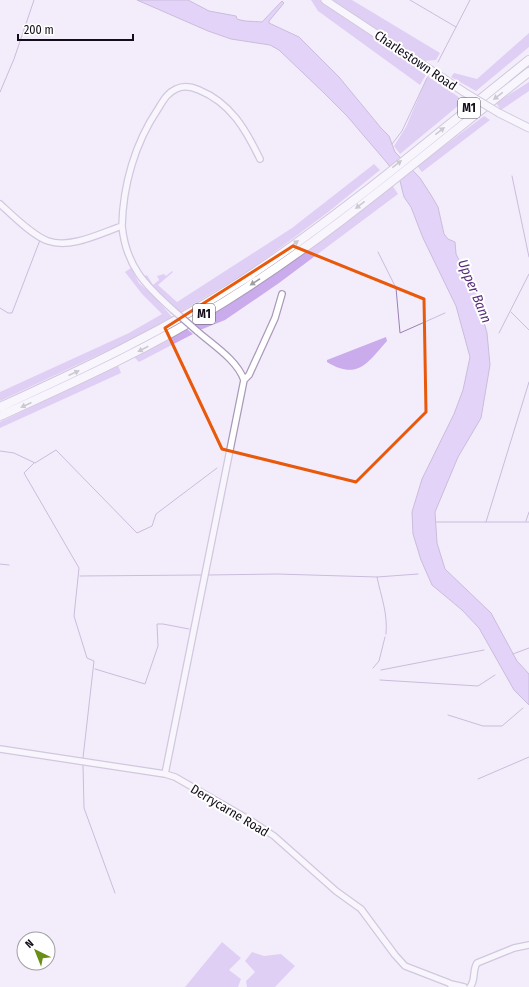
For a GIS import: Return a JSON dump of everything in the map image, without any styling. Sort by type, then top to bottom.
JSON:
[{"type":"highway","name":"M1","points":[[0,407],[129,346],[220,294],[288,248],[385,174],[529,60]]},
{"type":"highway","name":"M1","points":[[0,416],[111,366],[158,341],[224,302],[307,246],[529,72]]},
{"type":"main road","name":"Charlestown Road","points":[[325,0],[464,92],[499,113],[529,128]]},
{"type":"street","points":[[165,774],[244,380],[242,373],[233,363],[149,288],[136,272],[127,252],[122,226],[127,189],[137,146],[163,100],[175,89],[184,87],[194,88],[220,101],[245,130],[260,159]]},
{"type":"street","points":[[0,204],[19,222],[46,240],[53,242],[70,243],[122,226]]},
{"type":"street","points":[[244,380],[249,375],[275,318],[282,294]]},
{"type":"street","name":"Derrycarne Road","points":[[0,749],[165,774],[175,777],[263,828],[336,891],[361,909],[405,966],[451,985],[464,987]]},
{"type":"street","points":[[470,987],[473,983],[477,963],[514,948],[529,945]]},
{"type":"highlighted area","points":[[293,246],[424,299],[426,412],[356,482],[222,449],[165,328]]},
{"type":"shaded area","points":[[137,0],[188,0],[209,11],[236,16],[237,19],[243,21],[262,22],[282,1],[284,3],[269,23],[299,37],[339,77],[389,136],[395,152],[420,178],[438,207],[444,234],[448,239],[455,242],[456,254],[476,294],[487,333],[490,365],[481,418],[458,457],[435,512],[437,543],[445,569],[491,613],[517,661],[529,674],[529,705],[514,690],[479,628],[462,610],[432,585],[421,560],[413,534],[412,512],[422,479],[454,414],[463,390],[470,357],[456,306],[423,238],[411,207],[404,197],[400,181],[388,164],[347,116],[279,50],[270,45],[231,39],[208,31]]},
{"type":"shaded area","points":[[311,0],[320,0],[427,73],[420,85],[318,11]]},
{"type":"shaded area","points":[[331,0],[352,0],[440,53],[436,60],[424,61]]},
{"type":"shaded area","points":[[529,33],[529,47],[476,91],[451,77],[454,73],[477,79]]},
{"type":"shaded area","points":[[428,75],[464,101],[400,154],[394,146],[406,127]]},
{"type":"shaded area","points":[[529,82],[529,91],[501,110],[496,103]]},
{"type":"shaded area","points":[[484,116],[490,120],[422,172],[417,166]]},
{"type":"shaded area","points":[[374,164],[380,170],[327,213],[249,271],[180,312],[143,277],[147,275],[153,285],[159,280],[157,276],[164,274],[166,276],[172,271],[173,272],[158,285],[177,302],[292,228]]},
{"type":"shaded area","points":[[392,185],[398,194],[279,283],[225,320],[200,330],[194,323]]},
{"type":"shaded area","points":[[131,268],[139,283],[154,296],[172,317],[128,341],[0,401],[0,392],[129,333],[162,314],[142,294],[125,272]]},
{"type":"shaded area","points":[[187,329],[193,334],[139,362],[134,357]]},
{"type":"shaded area","points":[[386,337],[387,341],[374,356],[368,362],[355,369],[347,370],[327,362],[327,360]]},
{"type":"shaded area","points":[[118,365],[121,373],[0,428],[0,422]]},
{"type":"shaded area","points":[[222,942],[241,958],[229,970],[241,979],[238,987],[185,987]]},
{"type":"shaded area","points":[[252,952],[264,956],[281,954],[295,966],[275,987],[247,987],[246,981],[255,972],[245,961]]},
{"type":"waterway","points":[[0,92],[14,59],[34,0]]},
{"type":"waterway","points":[[410,0],[456,27]]},
{"type":"waterway","points":[[438,62],[470,0]]},
{"type":"waterway","points":[[392,144],[402,131],[427,78]]},
{"type":"waterway","points":[[512,176],[529,257]]},
{"type":"waterway","points":[[0,308],[8,313],[12,313],[40,240]]},
{"type":"waterway","points":[[378,252],[396,288],[400,333],[445,313]]},
{"type":"waterway","points":[[499,333],[529,274]]},
{"type":"waterway","points":[[511,312],[529,330]]},
{"type":"waterway","points":[[486,522],[529,382]]},
{"type":"waterway","points":[[0,451],[14,453],[35,463],[56,450],[137,533],[152,526],[156,514],[217,468]]},
{"type":"waterway","points":[[34,463],[24,473],[79,568],[74,616],[87,658],[94,661],[83,758]]},
{"type":"waterway","points":[[526,521],[529,512]]},
{"type":"waterway","points":[[436,522],[529,522]]},
{"type":"waterway","points":[[0,564],[9,565]]},
{"type":"waterway","points":[[208,575],[277,574],[377,577],[418,574]]},
{"type":"waterway","points":[[80,576],[201,575]]},
{"type":"waterway","points":[[377,577],[385,612],[386,634]]},
{"type":"waterway","points":[[95,669],[145,684],[158,646],[157,624],[189,629]]},
{"type":"waterway","points":[[373,668],[379,661],[385,637]]},
{"type":"waterway","points":[[513,654],[529,648]]},
{"type":"waterway","points":[[381,670],[484,650]]},
{"type":"waterway","points":[[380,680],[478,686],[495,675]]},
{"type":"waterway","points":[[448,715],[483,726],[502,726],[523,708]]},
{"type":"waterway","points":[[478,779],[529,757]]},
{"type":"waterway","points":[[83,765],[84,808],[115,893]]},
{"type":"water label","name":"Upper Bann","points":[[475,291]]}]
